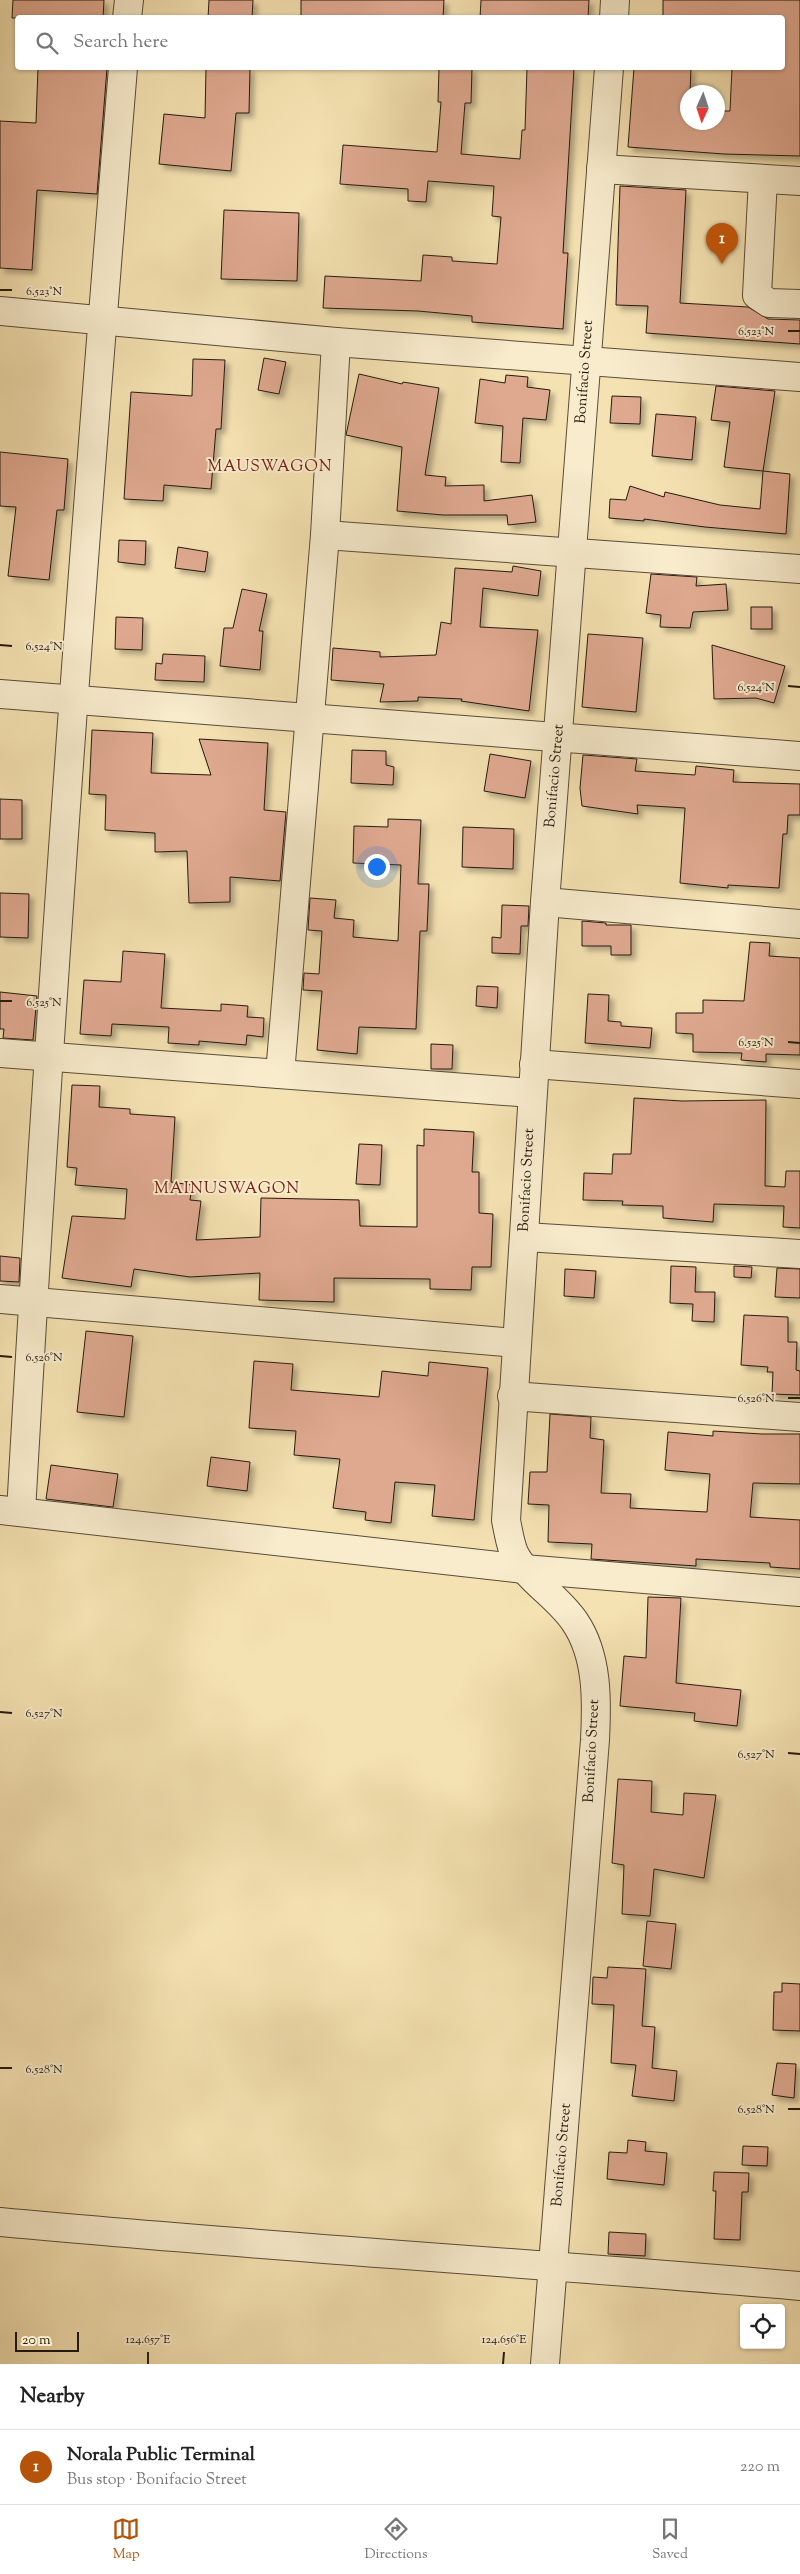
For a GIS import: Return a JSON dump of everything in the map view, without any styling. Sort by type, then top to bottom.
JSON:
[{"type":"street","points":[[127,15],[129,0]]},
{"type":"street","points":[[614,15],[615,0]]},
{"type":"street","points":[[123,70],[102,319],[48,1056],[33,1301],[10,1511],[524,1569],[800,1592]]},
{"type":"street","name":"Bonifacio Street","points":[[546,2364],[595,1740],[596,1697],[590,1655],[574,1621],[524,1569],[514,1553],[506,1520],[512,1396],[525,1237],[532,1093],[545,902],[585,361],[609,70]]},
{"type":"street","points":[[601,169],[800,181]]},
{"type":"street","points":[[763,179],[757,296],[769,303],[800,304]]},
{"type":"street","points":[[0,311],[336,342],[800,377]]},
{"type":"street","points":[[280,1074],[325,534],[336,342]]},
{"type":"street","points":[[325,534],[800,569]]},
{"type":"street","points":[[0,694],[800,756]]},
{"type":"street","points":[[545,902],[800,924]]},
{"type":"street","points":[[0,1053],[532,1093]]},
{"type":"street","points":[[534,1064],[800,1084]]},
{"type":"street","points":[[525,1237],[800,1254]]},
{"type":"street","points":[[0,1298],[516,1343]]},
{"type":"street","points":[[512,1396],[800,1417]]},
{"type":"street","points":[[0,2222],[172,2238],[553,2265],[800,2286]]},
{"type":"building","points":[[13,0],[104,0],[103,15],[15,15],[15,18],[12,18]]},
{"type":"building","points":[[209,0],[253,0],[252,15],[208,15]]},
{"type":"building","points":[[301,0],[444,0],[443,15],[301,15]]},
{"type":"building","points":[[481,0],[589,0],[588,15],[480,15]]},
{"type":"building","points":[[663,0],[800,0],[800,156],[724,154],[628,147],[634,70],[691,70],[690,85],[680,85],[680,130],[725,130],[725,111],[730,111],[732,70],[785,70],[785,15],[663,15]]},
{"type":"building","points":[[38,70],[107,70],[97,194],[37,190],[32,270],[0,268],[0,121],[36,123]]},
{"type":"building","points":[[206,70],[250,70],[249,113],[236,113],[231,171],[159,164],[164,114],[205,118]]},
{"type":"building","points":[[439,70],[472,70],[471,103],[465,103],[461,154],[520,159],[522,130],[525,130],[527,70],[574,70],[563,253],[568,253],[563,329],[472,322],[472,316],[418,311],[323,308],[325,276],[421,281],[423,255],[452,257],[452,261],[497,264],[501,217],[492,216],[494,186],[428,181],[426,202],[408,201],[408,189],[340,184],[343,145],[437,152],[441,102],[438,102]]},
{"type":"building","points":[[620,186],[686,190],[680,303],[748,307],[768,319],[800,320],[800,344],[646,333],[648,306],[616,305]]},
{"type":"building","points":[[224,210],[299,213],[297,281],[221,279]]},
{"type":"building","points":[[264,358],[286,362],[279,394],[258,390]]},
{"type":"building","points":[[193,359],[225,360],[221,429],[216,429],[211,489],[164,485],[163,501],[124,499],[131,392],[192,396]]},
{"type":"building","points":[[359,374],[402,384],[403,382],[439,388],[425,475],[446,477],[445,486],[484,485],[484,501],[532,495],[536,522],[508,525],[507,515],[443,515],[397,511],[402,447],[346,435]]},
{"type":"building","points":[[506,375],[528,377],[527,387],[550,390],[546,420],[523,418],[520,463],[501,462],[503,426],[475,423],[480,379],[505,383]]},
{"type":"building","points":[[716,386],[775,391],[763,471],[724,467],[730,422],[711,420]]},
{"type":"building","points":[[612,396],[641,397],[640,424],[610,423]]},
{"type":"building","points":[[656,414],[696,417],[692,460],[652,456]]},
{"type":"building","points":[[0,452],[68,459],[64,510],[57,510],[49,580],[8,576],[16,507],[0,506]]},
{"type":"building","points":[[763,471],[790,474],[786,534],[705,527],[644,519],[644,521],[609,518],[610,499],[626,500],[630,486],[664,497],[665,492],[720,505],[760,509]]},
{"type":"building","points":[[119,540],[146,541],[145,565],[118,562]]},
{"type":"building","points":[[178,547],[208,552],[205,572],[175,568]]},
{"type":"building","points":[[513,566],[541,571],[538,596],[483,588],[480,627],[538,630],[529,711],[461,701],[462,699],[418,697],[418,701],[380,702],[384,684],[331,680],[333,648],[380,652],[380,657],[436,655],[441,622],[451,624],[455,568],[512,572]]},
{"type":"building","points":[[651,574],[697,577],[696,586],[726,584],[728,610],[693,612],[690,628],[660,627],[661,615],[646,613]]},
{"type":"building","points":[[242,589],[267,594],[259,631],[263,631],[260,670],[220,666],[224,628],[233,628]]},
{"type":"building","points":[[751,607],[772,607],[772,629],[751,629]]},
{"type":"building","points":[[116,617],[143,618],[142,650],[115,649]]},
{"type":"building","points":[[588,634],[643,638],[636,712],[582,707]]},
{"type":"building","points":[[712,645],[785,666],[774,703],[756,698],[714,699]]},
{"type":"building","points":[[163,654],[205,656],[204,682],[155,680],[156,663],[162,664]]},
{"type":"building","points":[[92,730],[153,733],[151,773],[211,775],[199,739],[268,743],[264,810],[286,812],[280,881],[230,877],[230,902],[189,903],[187,851],[155,852],[155,833],[105,830],[106,795],[89,794]]},
{"type":"building","points":[[352,750],[386,751],[386,765],[394,767],[393,785],[351,783]]},
{"type":"building","points":[[490,754],[531,761],[525,798],[484,791]]},
{"type":"building","points":[[583,755],[637,759],[635,771],[695,775],[696,766],[734,770],[733,782],[800,784],[800,815],[788,815],[787,834],[783,834],[779,888],[728,885],[728,888],[680,883],[685,808],[637,805],[638,814],[582,806],[580,788]]},
{"type":"building","points":[[0,799],[22,800],[22,839],[0,839]]},
{"type":"building","points":[[388,819],[421,820],[418,884],[429,884],[427,931],[420,931],[416,1029],[359,1027],[357,1054],[317,1050],[322,991],[303,990],[304,973],[319,974],[322,931],[308,930],[310,898],[336,900],[334,918],[354,920],[353,937],[398,941],[401,865],[353,863],[354,826],[388,827]]},
{"type":"building","points":[[463,827],[514,829],[513,869],[462,867]]},
{"type":"building","points":[[0,893],[29,894],[28,938],[0,937]]},
{"type":"building","points":[[502,905],[529,906],[528,926],[521,926],[520,954],[492,953],[492,937],[501,938]]},
{"type":"building","points":[[582,921],[606,923],[606,925],[631,925],[631,955],[611,955],[611,946],[582,946]]},
{"type":"building","points":[[750,942],[770,943],[769,956],[800,958],[800,1055],[766,1054],[766,1062],[741,1060],[742,1053],[693,1052],[693,1034],[676,1033],[676,1013],[703,1013],[703,1000],[744,1001]]},
{"type":"building","points":[[123,951],[165,954],[161,1008],[221,1011],[221,1004],[248,1006],[247,1017],[264,1018],[263,1037],[247,1035],[246,1045],[199,1041],[199,1045],[168,1043],[169,1027],[112,1024],[111,1036],[80,1034],[84,980],[121,982]]},
{"type":"building","points":[[477,986],[498,987],[497,1008],[476,1006]]},
{"type":"building","points":[[0,992],[37,996],[33,1040],[3,1038],[4,1029],[0,1029]]},
{"type":"building","points":[[588,994],[609,995],[608,1021],[621,1022],[621,1026],[652,1028],[650,1048],[585,1043]]},
{"type":"building","points":[[431,1044],[453,1045],[452,1069],[431,1069]]},
{"type":"building","points":[[72,1085],[100,1086],[99,1107],[130,1109],[130,1114],[175,1117],[171,1182],[192,1185],[190,1200],[201,1201],[196,1240],[260,1237],[261,1198],[359,1200],[360,1226],[417,1227],[417,1145],[424,1146],[424,1129],[474,1132],[472,1172],[479,1172],[479,1213],[493,1214],[491,1267],[472,1267],[471,1290],[430,1289],[430,1279],[334,1278],[334,1302],[259,1300],[260,1273],[190,1277],[134,1269],[131,1287],[62,1278],[72,1216],[125,1219],[127,1189],[75,1185],[77,1168],[67,1167]]},
{"type":"building","points":[[634,1098],[682,1101],[766,1100],[765,1186],[785,1187],[786,1171],[800,1171],[800,1228],[783,1227],[784,1206],[714,1204],[713,1222],[663,1218],[663,1206],[622,1205],[623,1201],[583,1200],[584,1173],[612,1174],[613,1154],[631,1154]]},
{"type":"building","points":[[359,1144],[382,1145],[380,1185],[356,1184]]},
{"type":"building","points":[[0,1256],[20,1258],[19,1282],[0,1281]]},
{"type":"building","points":[[671,1266],[696,1267],[695,1292],[715,1292],[714,1322],[692,1321],[693,1304],[670,1303]]},
{"type":"building","points":[[734,1266],[752,1267],[751,1278],[734,1277]]},
{"type":"building","points":[[777,1268],[800,1269],[800,1298],[775,1297]]},
{"type":"building","points":[[565,1269],[596,1271],[594,1298],[564,1296]]},
{"type":"building","points":[[744,1315],[788,1317],[788,1342],[797,1342],[796,1370],[800,1371],[800,1395],[772,1394],[773,1372],[767,1372],[768,1367],[741,1365]]},
{"type":"building","points":[[86,1331],[133,1336],[124,1417],[77,1412]]},
{"type":"building","points":[[254,1361],[293,1364],[291,1390],[379,1397],[382,1371],[428,1376],[429,1362],[488,1368],[474,1520],[432,1516],[435,1485],[395,1482],[391,1523],[365,1520],[366,1512],[333,1508],[340,1459],[294,1455],[296,1431],[249,1428]]},
{"type":"building","points":[[550,1414],[591,1417],[590,1438],[604,1440],[601,1493],[631,1494],[630,1508],[707,1512],[710,1474],[665,1470],[668,1432],[713,1436],[713,1431],[800,1434],[800,1484],[753,1483],[750,1517],[800,1520],[800,1569],[770,1567],[770,1563],[696,1559],[696,1566],[591,1559],[592,1544],[548,1542],[549,1505],[528,1504],[530,1472],[547,1472]]},
{"type":"building","points":[[211,1457],[250,1462],[247,1491],[207,1486]]},
{"type":"building","points":[[51,1465],[118,1474],[113,1507],[46,1499]]},
{"type":"building","points":[[648,1597],[681,1598],[676,1683],[741,1690],[737,1726],[694,1721],[695,1713],[620,1706],[624,1656],[646,1658]]},
{"type":"building","points":[[618,1779],[652,1781],[651,1812],[683,1815],[684,1793],[716,1795],[704,1878],[654,1869],[650,1916],[622,1914],[624,1865],[612,1863]]},
{"type":"building","points":[[647,1921],[676,1924],[671,1969],[643,1966]]},
{"type":"building","points":[[608,1967],[646,1969],[642,2026],[655,2027],[652,2068],[677,2071],[674,2101],[632,2096],[636,2065],[611,2063],[614,2005],[592,2004],[593,1977],[607,1978]]},
{"type":"building","points":[[782,1983],[800,1984],[800,2031],[773,2030],[774,1992],[782,1992]]},
{"type":"building","points":[[777,2063],[796,2064],[794,2098],[772,2095]]},
{"type":"building","points":[[628,2140],[646,2142],[645,2151],[667,2153],[664,2185],[607,2179],[609,2152],[627,2153]]},
{"type":"building","points":[[743,2146],[768,2147],[767,2166],[742,2165]]},
{"type":"building","points":[[714,2172],[749,2173],[748,2192],[742,2192],[740,2240],[714,2239],[716,2191],[713,2191]]},
{"type":"building","points":[[609,2232],[646,2234],[645,2256],[608,2254]]},
{"type":"place","name":"Norala Public Terminal","points":[[722,264]]},
{"type":"district","name":"MAUSWAGON","points":[[270,467]]},
{"type":"district","name":"MAINUSWAGON","points":[[227,1189]]}]
